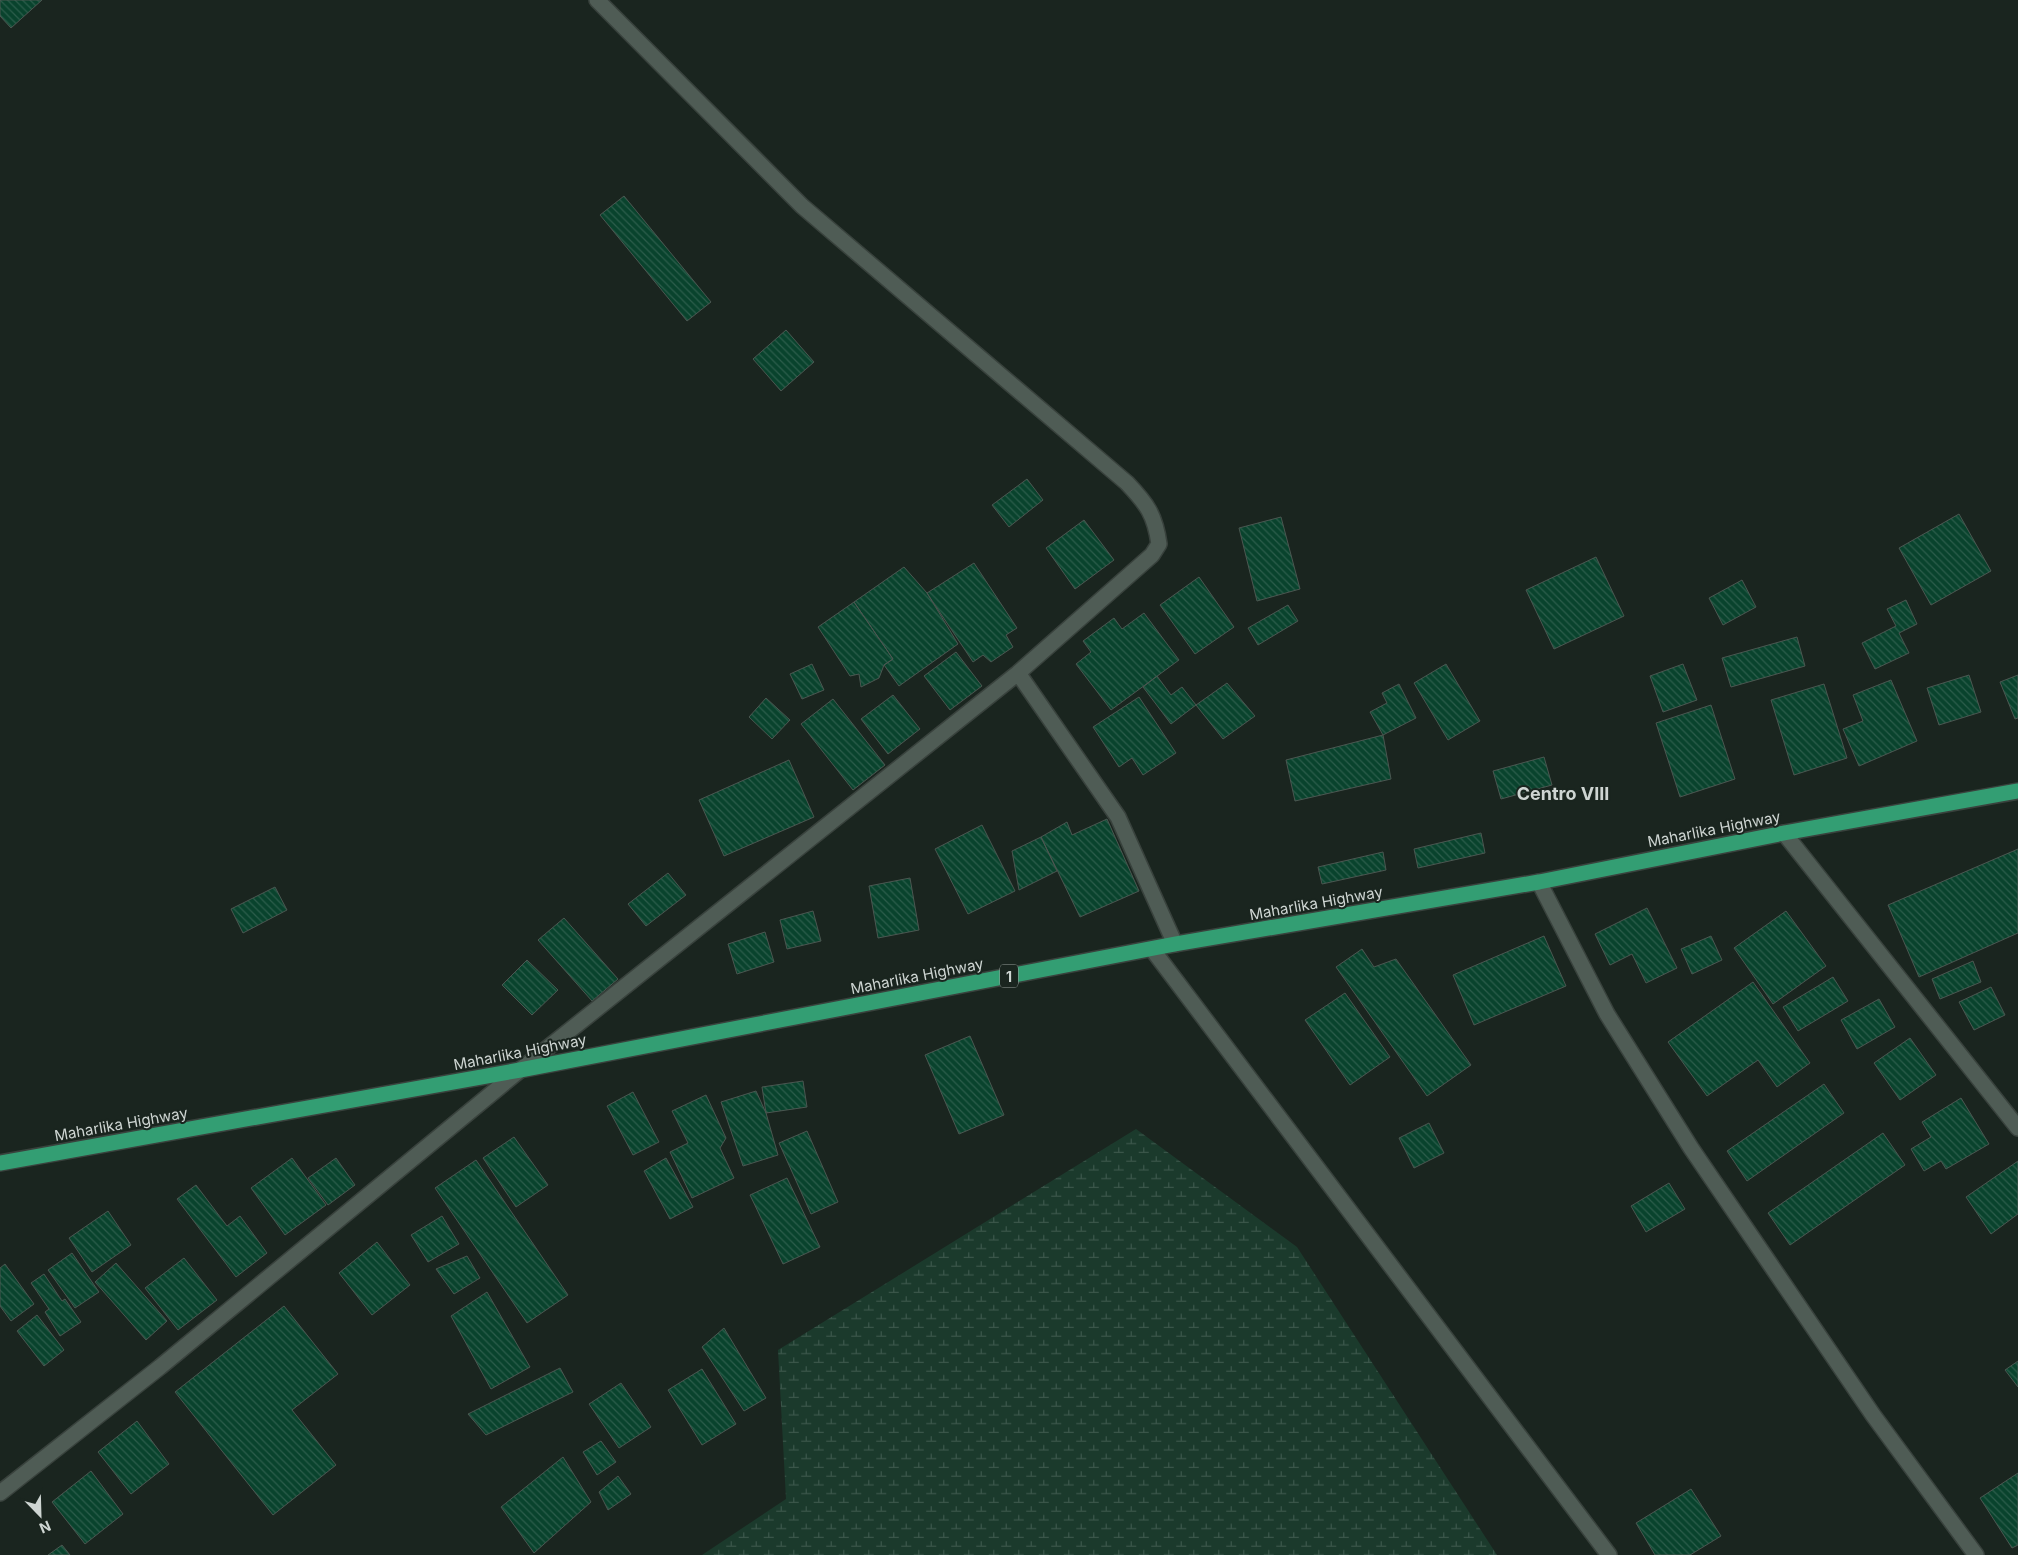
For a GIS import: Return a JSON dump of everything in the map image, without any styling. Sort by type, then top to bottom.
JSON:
[{"type":"highway","name":"Maharlika Highway","points":[[0,1163],[520,1070],[1175,944],[1538,882],[1784,833],[2018,791]]},
{"type":"street","points":[[0,1493],[160,1367],[520,1070],[1018,673],[1152,555],[1159,544],[1157,530],[1147,505],[1127,483],[802,206],[597,0]]},
{"type":"street","points":[[1018,673],[1118,817],[1175,944]]},
{"type":"street","points":[[1784,833],[2018,1128]]},
{"type":"street","points":[[1538,882],[1607,1014],[1692,1148],[1873,1414],[1976,1555]]},
{"type":"street","points":[[1152,949],[1609,1555]]},
{"type":"green space","points":[[1136,1129],[1297,1247],[1497,1555],[702,1555],[786,1499],[778,1350]]},
{"type":"building","points":[[0,0],[42,0],[11,28],[0,16]]},
{"type":"building","points":[[624,196],[711,302],[687,321],[600,215]]},
{"type":"building","points":[[786,330],[814,362],[781,391],[753,359]]},
{"type":"building","points":[[1027,479],[1043,500],[1009,527],[992,505]]},
{"type":"building","points":[[1959,514],[1991,571],[1931,605],[1899,548]]},
{"type":"building","points":[[1281,517],[1300,589],[1257,601],[1239,528]]},
{"type":"building","points":[[1084,520],[1114,560],[1075,589],[1046,548]]},
{"type":"building","points":[[1596,557],[1624,616],[1554,649],[1526,590]]},
{"type":"building","points":[[974,563],[1017,628],[1006,635],[1013,647],[991,662],[983,655],[973,662],[927,593]]},
{"type":"building","points":[[904,567],[927,593],[958,644],[899,686],[884,665],[893,659],[854,602]]},
{"type":"building","points":[[1199,577],[1234,627],[1195,654],[1160,605]]},
{"type":"building","points":[[1742,580],[1756,607],[1723,625],[1709,598]]},
{"type":"building","points":[[1906,600],[1917,624],[1899,633],[1909,653],[1875,669],[1862,643],[1896,626],[1887,609]]},
{"type":"building","points":[[854,602],[893,659],[884,665],[879,678],[861,687],[859,674],[850,676],[818,627]]},
{"type":"building","points":[[1288,605],[1298,621],[1258,645],[1248,628]]},
{"type":"building","points":[[1144,613],[1179,660],[1111,710],[1076,664],[1091,652],[1083,641],[1114,618],[1122,629]]},
{"type":"building","points":[[1797,637],[1805,666],[1731,687],[1722,658]]},
{"type":"building","points":[[956,652],[982,686],[950,710],[924,676]]},
{"type":"building","points":[[812,664],[824,690],[802,699],[790,674]]},
{"type":"building","points":[[1446,664],[1480,721],[1448,740],[1414,683]]},
{"type":"building","points":[[1683,664],[1697,700],[1663,712],[1650,676]]},
{"type":"building","points":[[1969,675],[1981,712],[1939,725],[1927,688]]},
{"type":"building","points":[[2018,675],[2018,718],[2015,719],[2000,682]]},
{"type":"building","points":[[1157,676],[1171,695],[1182,687],[1196,705],[1171,724],[1143,687]]},
{"type":"building","points":[[1891,680],[1917,741],[1859,766],[1843,729],[1863,721],[1853,695]]},
{"type":"building","points":[[1227,683],[1255,716],[1223,739],[1196,705]]},
{"type":"building","points":[[1399,684],[1416,718],[1383,735],[1370,712],[1387,703],[1382,693]]},
{"type":"building","points":[[1824,684],[1847,758],[1794,775],[1771,700]]},
{"type":"building","points":[[893,695],[920,729],[888,754],[861,719]]},
{"type":"building","points":[[1139,697],[1176,753],[1143,775],[1132,758],[1119,767],[1093,727]]},
{"type":"building","points":[[766,698],[790,720],[772,739],[749,717]]},
{"type":"building","points":[[833,699],[885,765],[853,790],[801,724]]},
{"type":"building","points":[[1711,705],[1735,779],[1680,797],[1656,723]]},
{"type":"building","points":[[1383,735],[1391,779],[1295,801],[1286,760]]},
{"type":"building","points":[[1544,757],[1552,785],[1501,799],[1493,771]]},
{"type":"building","points":[[789,760],[814,817],[724,856],[699,800]]},
{"type":"building","points":[[1107,819],[1139,891],[1080,917],[1041,837],[1067,822],[1072,835]]},
{"type":"building","points":[[982,825],[1015,891],[968,914],[935,849]]},
{"type":"building","points":[[1481,833],[1485,853],[1418,868],[1414,849]]},
{"type":"building","points":[[1041,837],[1057,871],[1019,890],[1012,851]]},
{"type":"building","points":[[2018,849],[2018,933],[1919,977],[1888,905]]},
{"type":"building","points":[[1383,852],[1386,870],[1322,884],[1318,867]]},
{"type":"building","points":[[668,873],[686,895],[646,926],[628,904]]},
{"type":"building","points":[[910,878],[919,930],[878,938],[869,886]]},
{"type":"building","points":[[275,887],[287,910],[243,933],[231,909]]},
{"type":"building","points":[[1647,908],[1677,968],[1646,983],[1632,954],[1610,965],[1595,934]]},
{"type":"building","points":[[813,911],[821,941],[787,949],[780,920]]},
{"type":"building","points":[[1786,911],[1826,966],[1773,1004],[1734,948]]},
{"type":"building","points":[[564,918],[618,979],[592,1001],[538,940]]},
{"type":"building","points":[[765,932],[774,962],[737,974],[728,944]]},
{"type":"building","points":[[1544,936],[1566,986],[1474,1025],[1453,975]]},
{"type":"building","points":[[1711,936],[1722,960],[1692,974],[1681,949]]},
{"type":"building","points":[[1362,949],[1374,967],[1396,959],[1471,1065],[1427,1096],[1336,967]]},
{"type":"building","points":[[527,960],[558,990],[532,1015],[502,985]]},
{"type":"building","points":[[1973,961],[1981,982],[1940,999],[1932,979]]},
{"type":"building","points":[[1833,977],[1848,1001],[1798,1031],[1783,1007]]},
{"type":"building","points":[[1753,982],[1810,1063],[1777,1087],[1758,1060],[1707,1096],[1668,1042]]},
{"type":"building","points":[[1991,987],[2005,1015],[1974,1030],[1959,1002]]},
{"type":"building","points":[[1345,993],[1390,1057],[1350,1085],[1305,1020]]},
{"type":"building","points":[[1879,999],[1895,1027],[1857,1049],[1841,1020]]},
{"type":"building","points":[[970,1036],[1004,1115],[959,1134],[925,1055]]},
{"type":"building","points":[[1910,1038],[1936,1075],[1900,1100],[1874,1063]]},
{"type":"building","points":[[803,1081],[807,1107],[766,1113],[762,1087]]},
{"type":"building","points":[[1824,1084],[1844,1113],[1747,1181],[1727,1151]]},
{"type":"building","points":[[756,1091],[766,1113],[778,1155],[743,1166],[721,1102]]},
{"type":"building","points":[[633,1092],[659,1142],[633,1155],[607,1106]]},
{"type":"building","points":[[706,1095],[726,1138],[720,1148],[734,1178],[692,1198],[670,1152],[688,1143],[672,1111]]},
{"type":"building","points":[[1961,1098],[1989,1144],[1946,1169],[1941,1161],[1924,1171],[1911,1149],[1931,1137],[1922,1122]]},
{"type":"building","points":[[1429,1123],[1444,1153],[1414,1168],[1399,1138]]},
{"type":"building","points":[[807,1131],[838,1202],[811,1214],[779,1143]]},
{"type":"building","points":[[1883,1133],[1905,1165],[1790,1245],[1768,1213]]},
{"type":"building","points":[[514,1137],[548,1185],[516,1207],[483,1158]]},
{"type":"building","points":[[292,1158],[326,1205],[285,1235],[251,1188]]},
{"type":"building","points":[[336,1158],[355,1185],[328,1205],[308,1178]]},
{"type":"building","points":[[666,1158],[693,1207],[670,1219],[644,1171]]},
{"type":"building","points":[[476,1160],[568,1295],[527,1323],[435,1188]]},
{"type":"building","points":[[2018,1161],[2018,1214],[1991,1234],[1966,1197]]},
{"type":"building","points":[[787,1178],[820,1247],[783,1264],[750,1195]]},
{"type":"building","points":[[1669,1183],[1685,1209],[1646,1232],[1631,1206]]},
{"type":"building","points":[[196,1185],[227,1226],[240,1216],[267,1253],[236,1277],[177,1199]]},
{"type":"building","points":[[108,1211],[131,1245],[92,1272],[69,1238]]},
{"type":"building","points":[[442,1216],[459,1244],[428,1262],[411,1235]]},
{"type":"building","points":[[377,1242],[410,1285],[372,1315],[339,1273]]},
{"type":"building","points":[[72,1253],[99,1292],[75,1308],[48,1270]]},
{"type":"building","points":[[467,1256],[480,1278],[454,1294],[436,1269]]},
{"type":"building","points":[[184,1258],[217,1300],[178,1330],[145,1288]]},
{"type":"building","points":[[116,1263],[167,1321],[146,1340],[95,1282]]},
{"type":"building","points":[[5,1264],[34,1304],[11,1321],[0,1306],[0,1268]]},
{"type":"building","points":[[44,1274],[62,1301],[65,1299],[81,1322],[60,1336],[45,1312],[49,1309],[31,1283]]},
{"type":"building","points":[[487,1292],[530,1367],[491,1389],[451,1316]]},
{"type":"building","points":[[284,1306],[338,1374],[292,1410],[336,1465],[273,1515],[175,1392]]},
{"type":"building","points":[[37,1315],[64,1350],[44,1366],[17,1331]]},
{"type":"building","points":[[724,1328],[766,1398],[744,1411],[702,1347]]},
{"type":"building","points":[[2018,1361],[2018,1387],[2005,1370]]},
{"type":"building","points":[[560,1368],[573,1392],[486,1435],[468,1414]]},
{"type":"building","points":[[702,1369],[736,1424],[702,1445],[668,1390]]},
{"type":"building","points":[[621,1383],[651,1427],[619,1448],[589,1404]]},
{"type":"building","points":[[137,1421],[169,1464],[131,1494],[98,1452]]},
{"type":"building","points":[[601,1441],[616,1462],[597,1475],[583,1452]]},
{"type":"building","points":[[563,1457],[591,1502],[534,1553],[501,1507]]},
{"type":"building","points":[[91,1471],[123,1514],[85,1544],[52,1502]]},
{"type":"building","points":[[2018,1473],[2018,1545],[2012,1548],[1980,1498]]},
{"type":"building","points":[[618,1476],[631,1494],[608,1510],[599,1492]]},
{"type":"building","points":[[1691,1489],[1721,1536],[1690,1555],[1655,1555],[1636,1523]]},
{"type":"building","points":[[62,1545],[70,1555],[48,1555]]},
{"type":"district","name":"Centro VIII","points":[[1563,793]]}]
